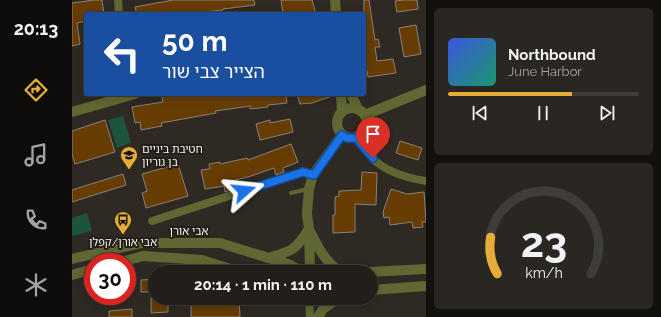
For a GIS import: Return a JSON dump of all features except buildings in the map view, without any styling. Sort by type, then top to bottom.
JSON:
[{"type":"street","points":[[118,0],[119,12]]},
{"type":"street","points":[[335,0],[336,12]]},
{"type":"street","points":[[342,112],[349,109],[361,112],[426,90]]},
{"type":"street","points":[[72,112],[126,96]]},
{"type":"street","points":[[341,96],[342,112],[337,121],[338,131],[346,138],[356,138],[361,136],[366,129],[366,119],[352,96]]},
{"type":"street","points":[[310,265],[307,214],[309,189],[314,175],[342,135]]},
{"type":"street","points":[[356,138],[373,158],[388,169],[408,178],[426,182]]},
{"type":"street","points":[[152,221],[303,172],[314,175]]},
{"type":"street","points":[[268,258],[289,252],[299,245],[309,230]]},
{"type":"street","points":[[309,230],[321,253],[330,265]]},
{"type":"street","name":"אבי אורן","points":[[72,259],[142,243],[220,243],[290,265]]},
{"type":"street","points":[[136,258],[143,256],[202,260],[218,265]]},
{"type":"street","points":[[378,272],[426,269]]},
{"type":"street","points":[[72,275],[84,272]]},
{"type":"street","points":[[378,289],[426,286]]},
{"type":"street","points":[[309,305],[310,317]]},
{"type":"street","points":[[318,317],[323,309],[329,305]]},
{"type":"lane","points":[[291,194],[309,189]]},
{"type":"green space","points":[[123,116],[131,143],[117,148],[108,120]]},
{"type":"green space","points":[[87,213],[92,231],[72,236],[72,218]]},
{"type":"place","name":"חטיבת ביניים בן גוריון","points":[[129,170]]},
{"type":"place","name":"אבי אורן/קפלן","points":[[123,235]]},
{"type":"route","points":[[244,191],[303,172],[314,175],[342,135],[346,138],[356,138],[373,158]]}]
